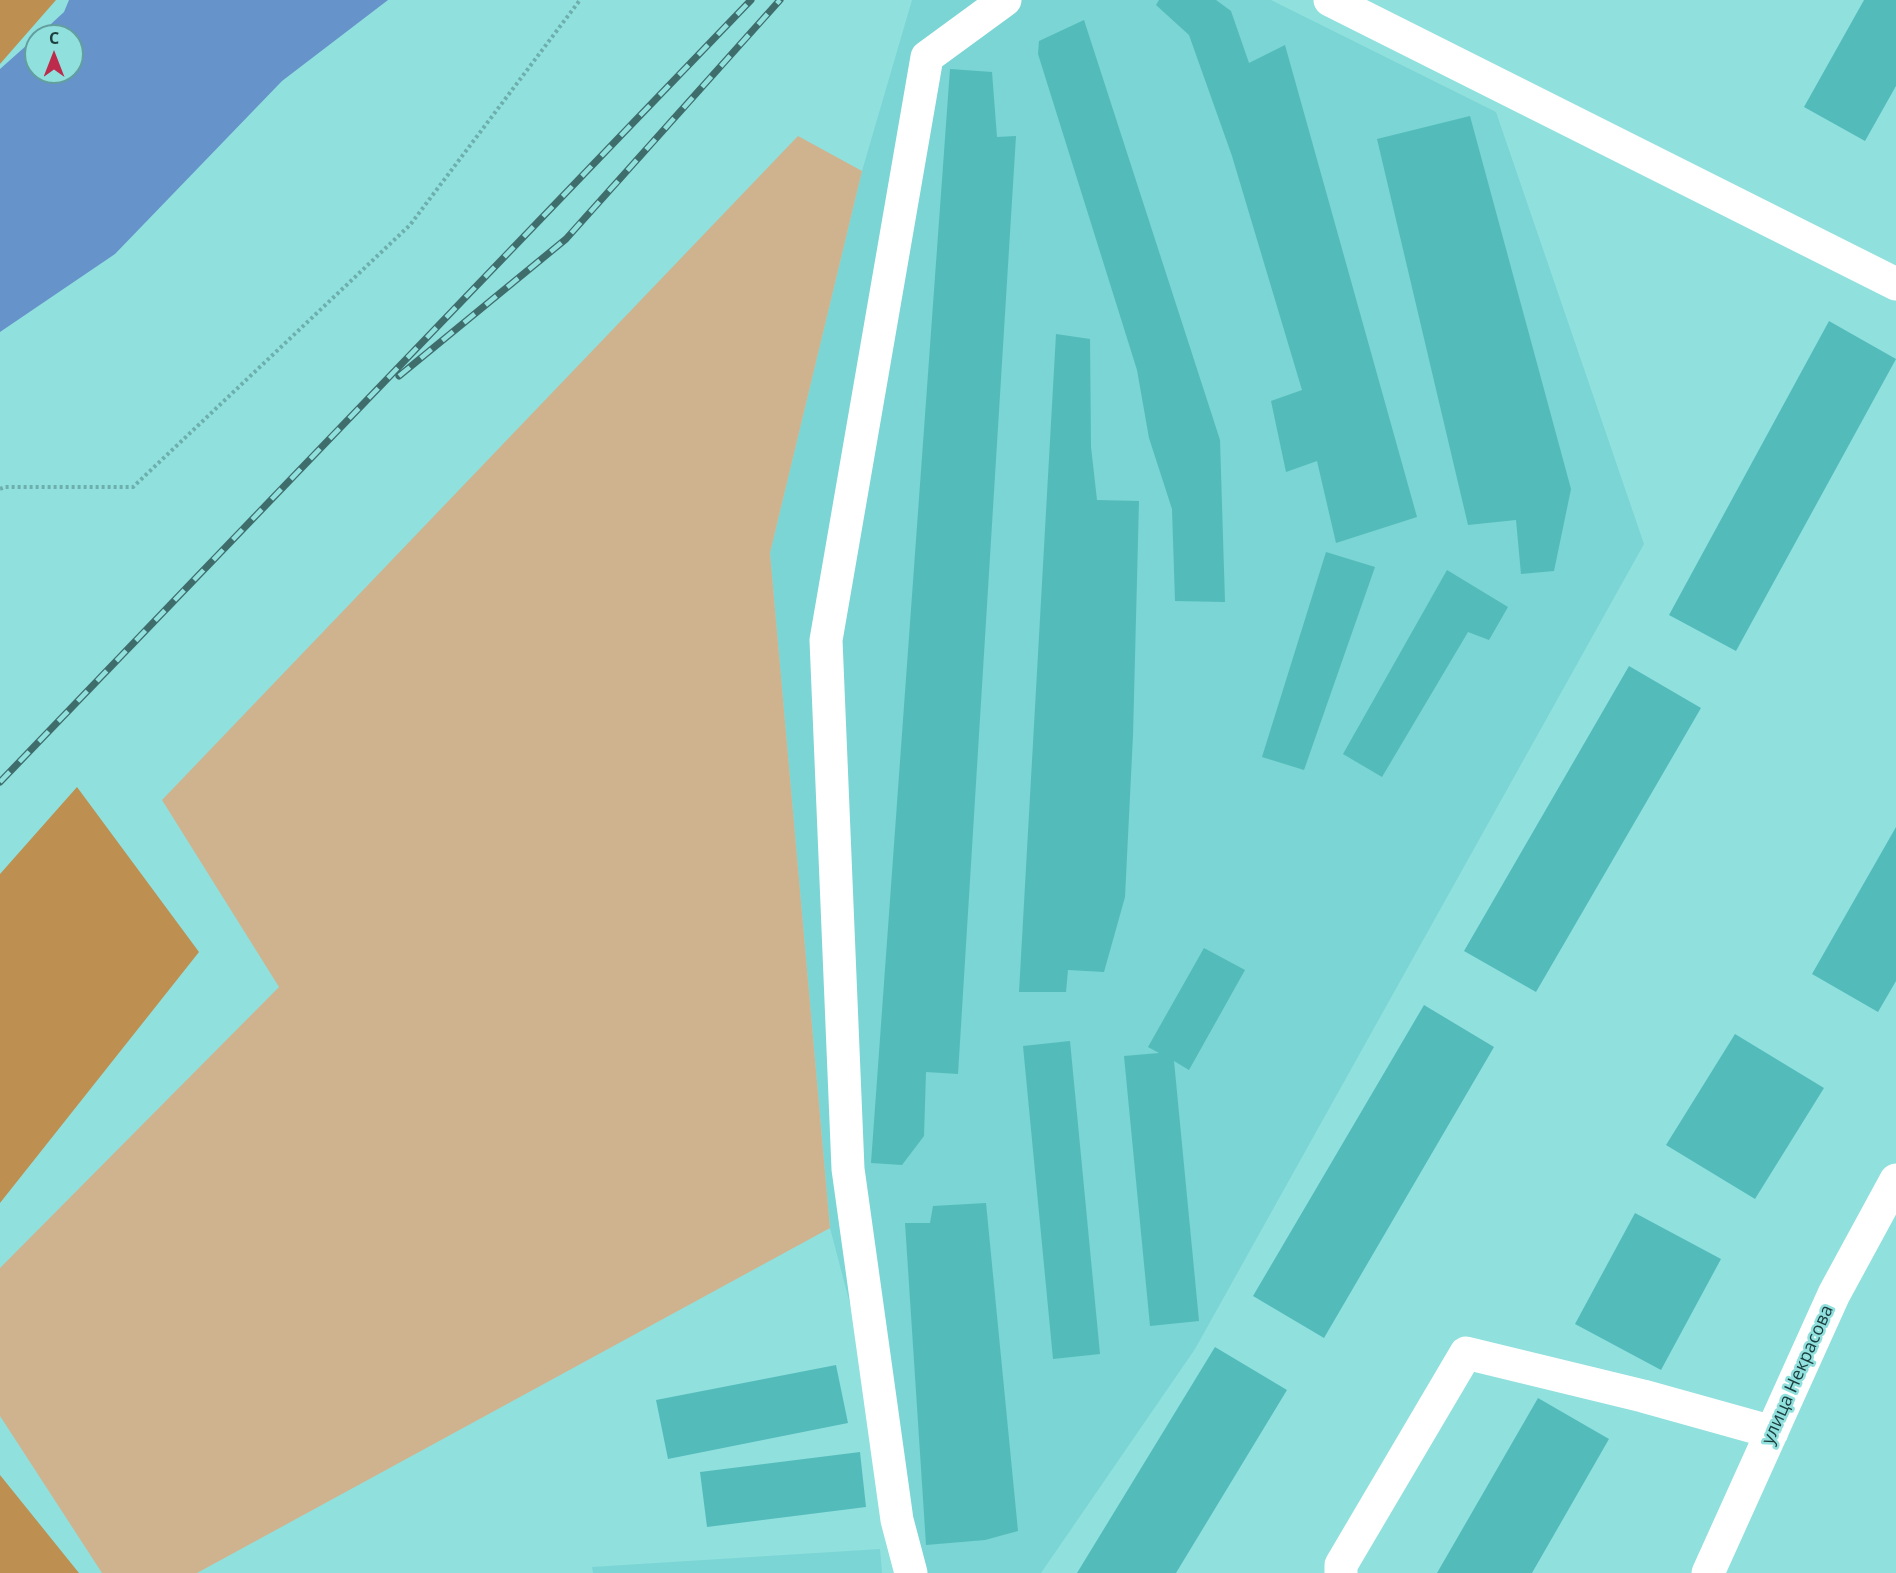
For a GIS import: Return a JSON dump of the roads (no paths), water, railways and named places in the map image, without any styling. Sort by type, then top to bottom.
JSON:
[{"type":"street","points":[[911,1573],[897,1520],[848,1169],[826,639],[927,57],[1005,0]]},
{"type":"street","points":[[1330,0],[1896,284]]},
{"type":"street","name":"улица Некрасова","points":[[1708,1573],[1834,1294],[1896,1180]]},
{"type":"street","points":[[1341,1573],[1341,1565],[1466,1353],[1643,1396],[1772,1432]]},
{"type":"railway","points":[[0,782],[751,0]]},
{"type":"railway","points":[[399,376],[566,239],[780,0]]}]
